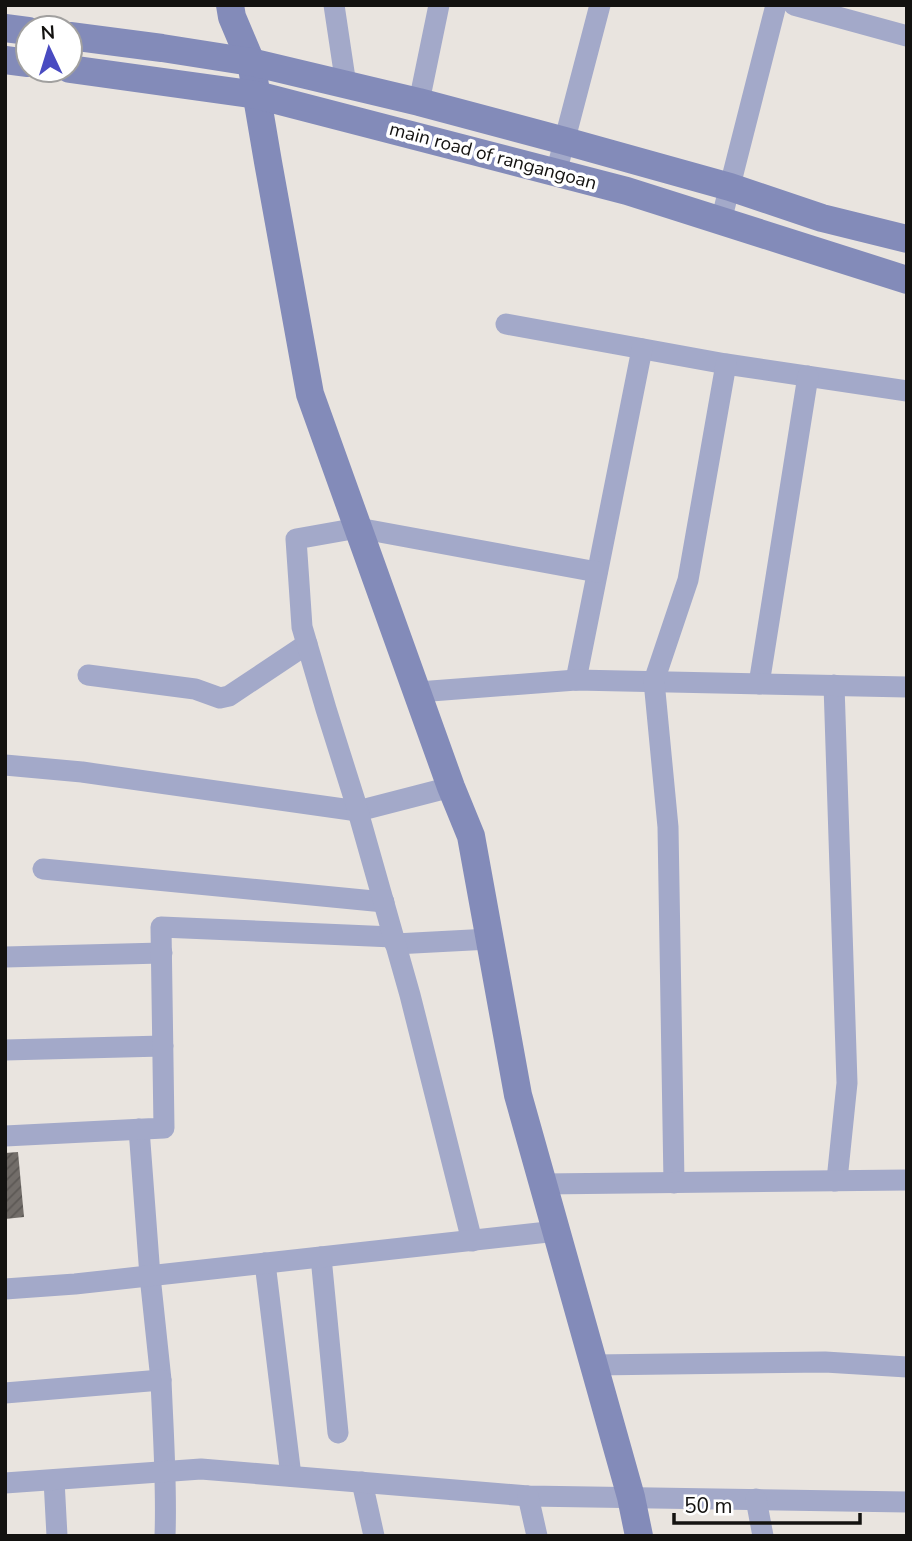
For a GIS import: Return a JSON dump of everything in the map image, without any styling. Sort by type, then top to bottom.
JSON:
[{"type":"street","points":[[230,5],[232,17],[251,62],[310,394],[471,836],[518,1095],[631,1497],[639,1536]]},
{"type":"street","points":[[334,5],[346,85],[339,117]]},
{"type":"street","points":[[412,135],[439,5]]},
{"type":"street","points":[[556,173],[600,5]]},
{"type":"street","points":[[721,221],[776,5]]},
{"type":"street","points":[[794,5],[907,36]]},
{"type":"street","name":"main road of rangangoan","points":[[84,38],[251,62],[419,102],[730,187],[822,218],[907,239]]},
{"type":"street","name":"main road of rangangoan","points":[[84,71],[257,95],[627,191],[907,280]]},
{"type":"street","points":[[506,324],[726,364],[907,391]]},
{"type":"street","points":[[576,680],[642,349]]},
{"type":"street","points":[[674,1183],[668,827],[654,681],[688,580],[726,364]]},
{"type":"street","points":[[759,684],[808,376]]},
{"type":"street","points":[[472,1241],[410,995],[302,627],[296,539],[358,528],[597,572]]},
{"type":"street","points":[[88,675],[195,689],[220,698],[229,696],[307,644]]},
{"type":"street","points":[[418,692],[576,680],[907,687]]},
{"type":"street","points":[[834,685],[847,1083],[840,1158],[835,1181]]},
{"type":"street","points":[[5,765],[82,772],[358,811],[451,787]]},
{"type":"street","points":[[43,869],[384,902]]},
{"type":"street","points":[[5,1136],[164,1128],[161,927],[394,941],[490,939]]},
{"type":"street","points":[[5,957],[162,953]]},
{"type":"street","points":[[5,1050],[163,1046]]},
{"type":"street","points":[[139,1129],[161,1380],[167,1496],[165,1536]]},
{"type":"street","points":[[543,1184],[907,1180]]},
{"type":"street","points":[[5,1289],[75,1284],[557,1231]]},
{"type":"street","points":[[321,1257],[338,1433]]},
{"type":"street","points":[[265,1263],[291,1476]]},
{"type":"street","points":[[594,1365],[825,1362],[907,1367]]},
{"type":"street","points":[[5,1393],[161,1380]]},
{"type":"street","points":[[5,1483],[201,1469],[528,1496],[907,1502]]},
{"type":"street","points":[[54,1480],[57,1536]]},
{"type":"street","points":[[362,1482],[374,1536]]},
{"type":"street","points":[[528,1496],[537,1536]]},
{"type":"street","points":[[756,1499],[763,1536]]},
{"type":"building","points":[[18,1152],[24,1217],[5,1219],[5,1153]]}]
